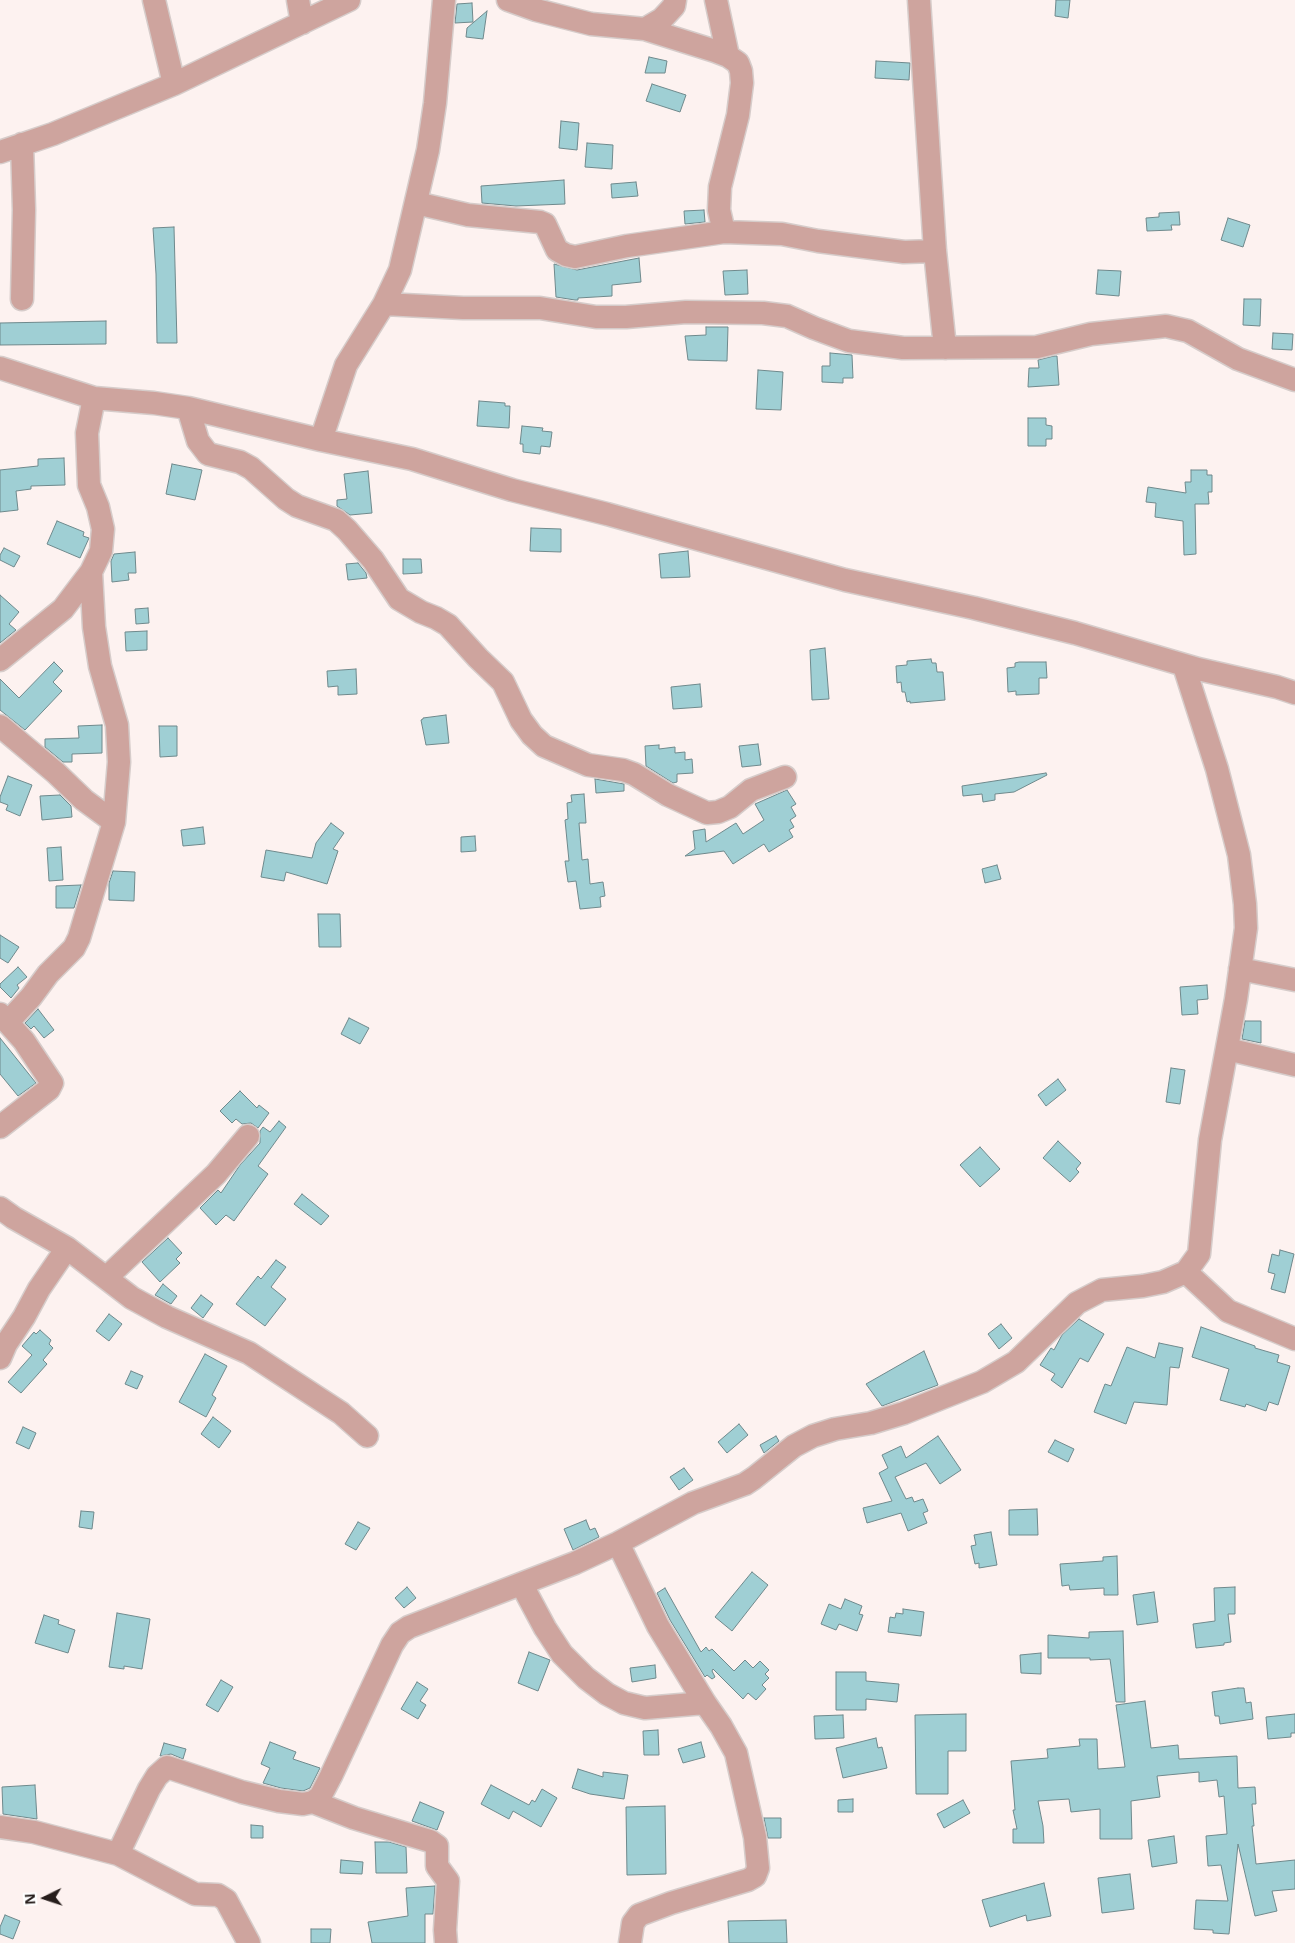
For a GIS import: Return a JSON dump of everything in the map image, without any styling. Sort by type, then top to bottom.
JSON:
[{"type":"street","points":[[154,0],[174,84]]},
{"type":"street","points":[[298,0],[302,23]]},
{"type":"street","points":[[0,152],[53,134],[174,84],[350,0]]},
{"type":"street","points":[[320,440],[346,365],[384,304],[400,270],[428,150],[435,103],[444,0]]},
{"type":"street","points":[[508,0],[536,10],[591,24],[645,29],[728,56],[738,63],[742,83],[738,115],[720,187],[719,210],[724,232]]},
{"type":"street","points":[[645,29],[662,19],[674,6],[675,0]]},
{"type":"street","points":[[716,0],[728,56]]},
{"type":"street","points":[[919,0],[935,251],[945,348]]},
{"type":"street","points":[[22,144],[24,210],[22,299]]},
{"type":"street","points":[[416,203],[468,215],[540,222],[545,224],[557,250],[574,257],[626,246],[724,232],[782,234],[818,241],[904,252],[935,251]]},
{"type":"street","points":[[384,304],[463,308],[540,308],[596,317],[626,317],[686,312],[762,313],[787,316],[849,341],[903,348],[1037,347],[1091,334],[1166,326],[1188,331],[1238,359],[1295,380]]},
{"type":"street","points":[[0,368],[94,398],[188,408],[320,440],[412,459],[512,490],[607,514],[845,580],[992,612],[1075,633],[1184,666],[1295,693]]},
{"type":"street","points":[[0,660],[63,609],[91,572],[101,551],[103,529],[98,507],[89,485],[86,432],[94,398]]},
{"type":"street","points":[[188,408],[198,440],[208,454],[240,462],[251,468],[286,499],[297,506],[336,520],[373,560],[399,599],[448,625],[478,658],[504,682],[521,720],[532,735],[544,746],[588,765],[623,770],[634,774],[668,796],[707,813],[718,812],[730,807],[751,790],[786,777]]},
{"type":"street","points":[[0,1128],[49,1089],[52,1083],[24,1041],[4,1018],[32,997],[53,967],[74,948],[79,938],[114,822],[119,762],[116,725],[100,666],[94,626],[91,572]]},
{"type":"street","points":[[118,1854],[149,1789],[157,1776],[167,1767],[242,1792],[279,1801],[303,1804],[313,1802],[320,1797],[375,1680],[400,1633],[409,1627],[575,1563],[618,1543],[693,1503],[745,1484],[794,1446],[813,1436],[835,1429],[871,1423],[904,1413],[982,1382],[1016,1362],[1077,1303],[1102,1290],[1150,1285],[1163,1282],[1186,1272],[1199,1254],[1210,1140],[1227,1049],[1246,928],[1239,854],[1217,769],[1184,666]]},
{"type":"street","points":[[0,726],[56,773],[84,800],[114,822]]},
{"type":"street","points":[[1240,968],[1295,980]]},
{"type":"street","points":[[1227,1049],[1295,1065]]},
{"type":"street","points":[[106,1278],[216,1174],[248,1136]]},
{"type":"street","points":[[0,1208],[67,1248],[132,1298],[167,1317],[249,1353],[341,1413],[367,1436]]},
{"type":"street","points":[[0,1358],[6,1344],[24,1317],[39,1289],[67,1248]]},
{"type":"street","points":[[1186,1272],[1228,1311],[1295,1339]]},
{"type":"street","points":[[618,1543],[658,1626],[736,1753],[755,1837],[758,1868],[755,1876],[748,1880],[671,1902],[639,1915],[633,1923],[630,1943]]},
{"type":"street","points":[[522,1585],[544,1628],[562,1654],[586,1678],[607,1694],[624,1703],[645,1708],[705,1703]]},
{"type":"street","points":[[313,1802],[354,1818],[430,1841],[437,1846],[437,1866],[448,1881],[446,1943]]},
{"type":"street","points":[[0,1827],[34,1832],[118,1854],[195,1894],[218,1895],[226,1900],[249,1943]]},
{"type":"building","points":[[1056,0],[1070,0],[1068,18],[1055,16]]},
{"type":"building","points":[[472,3],[473,22],[455,23],[457,4]]},
{"type":"building","points":[[487,11],[483,39],[466,37],[467,28]]},
{"type":"building","points":[[649,57],[667,61],[665,73],[645,73]]},
{"type":"building","points":[[876,61],[910,63],[909,80],[875,78]]},
{"type":"building","points":[[652,84],[686,95],[680,112],[646,101]]},
{"type":"building","points":[[561,121],[579,123],[577,150],[559,148]]},
{"type":"building","points":[[587,143],[613,145],[612,169],[585,167]]},
{"type":"building","points":[[564,180],[565,204],[516,206],[482,203],[481,186]]},
{"type":"building","points":[[636,182],[638,196],[612,198],[611,184]]},
{"type":"building","points":[[704,210],[705,222],[685,224],[684,211]]},
{"type":"building","points":[[1179,212],[1180,225],[1171,225],[1172,230],[1147,231],[1146,218],[1159,217],[1159,213]]},
{"type":"building","points":[[1228,218],[1250,225],[1243,247],[1221,240]]},
{"type":"building","points":[[174,227],[177,343],[157,343],[153,228]]},
{"type":"building","points":[[639,258],[641,282],[612,285],[612,296],[578,298],[578,300],[556,297],[554,264],[577,270]]},
{"type":"building","points":[[747,270],[748,294],[725,295],[723,271]]},
{"type":"building","points":[[1098,270],[1121,271],[1119,296],[1096,294]]},
{"type":"building","points":[[1244,299],[1261,299],[1260,326],[1243,325]]},
{"type":"building","points":[[106,321],[106,344],[0,345],[0,323]]},
{"type":"building","points":[[706,327],[728,327],[727,361],[688,360],[685,336],[706,335]]},
{"type":"building","points":[[1273,333],[1293,334],[1292,350],[1272,349]]},
{"type":"building","points":[[830,353],[852,355],[853,378],[843,378],[843,383],[822,382],[822,366],[830,366]]},
{"type":"building","points":[[1057,356],[1059,385],[1028,387],[1029,368],[1039,368],[1038,360]]},
{"type":"building","points":[[758,370],[783,372],[781,410],[756,409]]},
{"type":"building","points":[[479,401],[505,403],[505,406],[510,406],[509,428],[477,426]]},
{"type":"building","points":[[1028,418],[1046,418],[1046,425],[1052,426],[1052,439],[1046,439],[1046,446],[1028,446]]},
{"type":"building","points":[[522,426],[543,428],[542,431],[552,432],[550,447],[541,446],[540,454],[523,452],[523,444],[520,444]]},
{"type":"building","points":[[64,458],[65,485],[31,486],[31,489],[16,491],[18,510],[0,512],[0,470],[38,466],[38,459]]},
{"type":"building","points":[[172,464],[202,470],[195,500],[166,494]]},
{"type":"building","points":[[1191,470],[1207,470],[1207,475],[1212,475],[1212,492],[1208,492],[1209,504],[1195,504],[1196,554],[1184,555],[1183,521],[1155,517],[1156,503],[1146,502],[1148,487],[1186,493],[1185,482],[1191,482]]},
{"type":"building","points":[[368,471],[372,513],[350,515],[337,506],[337,500],[347,499],[344,474]]},
{"type":"building","points":[[57,521],[84,532],[83,536],[89,538],[80,558],[47,544]]},
{"type":"building","points":[[531,528],[561,529],[561,552],[530,551]]},
{"type":"building","points":[[4,548],[20,556],[14,567],[0,560],[0,555]]},
{"type":"building","points":[[688,551],[690,577],[661,578],[659,554]]},
{"type":"building","points":[[135,552],[136,573],[128,573],[129,580],[112,582],[111,561],[114,554]]},
{"type":"building","points":[[403,559],[421,559],[422,573],[403,574]]},
{"type":"building","points":[[358,563],[366,573],[367,578],[348,580],[346,564]]},
{"type":"building","points":[[0,595],[19,612],[9,624],[16,630],[0,643]]},
{"type":"building","points":[[148,608],[149,623],[136,624],[135,609]]},
{"type":"building","points":[[147,631],[147,650],[126,651],[125,632]]},
{"type":"building","points":[[825,648],[829,699],[812,700],[810,650]]},
{"type":"building","points":[[931,659],[932,663],[936,663],[937,672],[943,672],[945,700],[907,702],[905,692],[902,692],[901,682],[897,683],[896,666],[907,665],[907,661]]},
{"type":"building","points":[[54,662],[63,671],[53,682],[62,691],[25,730],[0,710],[0,679],[19,698]]},
{"type":"building","points":[[1019,662],[1046,662],[1047,678],[1039,678],[1039,694],[1016,695],[1016,691],[1008,692],[1007,668],[1015,667],[1015,663]]},
{"type":"building","points":[[356,669],[357,694],[338,695],[338,686],[328,687],[327,671]]},
{"type":"building","points":[[700,684],[702,707],[673,709],[671,687]]},
{"type":"building","points":[[446,715],[449,743],[426,745],[421,720],[423,718]]},
{"type":"building","points":[[102,725],[102,753],[72,754],[72,762],[63,762],[45,747],[45,739],[79,738],[78,726]]},
{"type":"building","points":[[159,726],[177,726],[177,756],[160,757]]},
{"type":"building","points":[[758,744],[761,765],[742,767],[739,746]]},
{"type":"building","points":[[659,745],[659,749],[675,747],[675,753],[685,752],[685,760],[692,759],[693,773],[677,774],[677,782],[673,783],[646,766],[645,746]]},
{"type":"building","points":[[1046,773],[1047,775],[1014,792],[995,794],[995,800],[983,802],[982,794],[963,796],[962,786]]},
{"type":"building","points":[[8,776],[32,785],[20,816],[6,810],[8,805],[0,802]]},
{"type":"building","points":[[595,779],[624,784],[624,791],[596,793]]},
{"type":"building","points":[[787,790],[796,804],[791,807],[796,816],[790,820],[794,827],[789,830],[793,837],[769,852],[764,844],[733,864],[724,851],[685,856],[695,849],[693,831],[705,829],[706,842],[736,823],[743,834],[764,820],[755,804]]},
{"type":"building","points":[[584,794],[586,823],[579,823],[582,860],[588,859],[590,884],[603,882],[605,896],[600,897],[601,907],[580,909],[576,881],[568,882],[565,861],[569,861],[565,820],[568,819],[567,803],[572,802],[571,795]]},
{"type":"building","points":[[60,795],[71,806],[72,817],[42,820],[40,796]]},
{"type":"building","points":[[331,823],[344,833],[333,849],[338,851],[327,884],[286,872],[284,881],[261,877],[266,850],[312,858],[316,843]]},
{"type":"building","points":[[203,827],[205,844],[183,846],[181,830]]},
{"type":"building","points":[[475,836],[476,851],[461,852],[461,837]]},
{"type":"building","points":[[61,847],[63,880],[49,881],[47,848]]},
{"type":"building","points":[[997,865],[1001,879],[985,883],[982,869]]},
{"type":"building","points":[[113,871],[135,872],[134,901],[109,900],[109,883]]},
{"type":"building","points":[[81,885],[74,908],[56,908],[56,886]]},
{"type":"building","points":[[318,914],[340,914],[341,947],[319,947]]},
{"type":"building","points":[[0,935],[19,947],[8,963],[0,958]]},
{"type":"building","points":[[18,967],[27,977],[17,985],[19,988],[11,998],[0,987],[0,984]]},
{"type":"building","points":[[1207,985],[1208,999],[1197,1000],[1198,1014],[1182,1015],[1180,987]]},
{"type":"building","points":[[38,1009],[54,1030],[44,1038],[34,1026],[31,1029],[25,1023]]},
{"type":"building","points":[[349,1018],[369,1028],[360,1044],[341,1034]]},
{"type":"building","points":[[1245,1021],[1261,1021],[1261,1043],[1242,1039]]},
{"type":"building","points":[[0,1038],[36,1083],[18,1096],[0,1074]]},
{"type":"building","points":[[1171,1068],[1185,1070],[1180,1104],[1166,1102]]},
{"type":"building","points":[[1058,1079],[1066,1090],[1046,1106],[1038,1095]]},
{"type":"building","points":[[240,1091],[257,1108],[259,1105],[269,1113],[258,1128],[251,1123],[242,1124],[236,1119],[232,1123],[220,1111]]},
{"type":"building","points":[[279,1121],[286,1127],[258,1166],[268,1174],[234,1221],[226,1215],[216,1225],[200,1208],[218,1190],[221,1193],[240,1165],[260,1143],[260,1131],[263,1127],[270,1132]]},
{"type":"building","points":[[1058,1141],[1081,1163],[1076,1169],[1079,1172],[1070,1182],[1043,1158]]},
{"type":"building","points":[[980,1147],[1000,1169],[980,1187],[960,1165]]},
{"type":"building","points":[[302,1194],[329,1216],[321,1225],[294,1204]]},
{"type":"building","points":[[168,1238],[182,1253],[176,1259],[180,1263],[160,1282],[142,1262]]},
{"type":"building","points":[[1280,1250],[1294,1254],[1285,1293],[1271,1289],[1275,1274],[1268,1272],[1272,1254],[1279,1256]]},
{"type":"building","points":[[276,1260],[286,1267],[271,1287],[286,1299],[265,1326],[236,1304],[258,1276],[261,1279]]},
{"type":"building","points":[[163,1284],[177,1296],[171,1304],[155,1295]]},
{"type":"building","points":[[201,1295],[213,1304],[203,1318],[191,1308]]},
{"type":"building","points":[[109,1314],[122,1324],[109,1341],[96,1331]]},
{"type":"building","points":[[1079,1319],[1104,1334],[1088,1362],[1080,1358],[1062,1388],[1051,1380],[1055,1374],[1040,1365],[1051,1348],[1054,1350],[1062,1335]]},
{"type":"building","points":[[1001,1324],[1012,1338],[999,1349],[988,1334]]},
{"type":"building","points":[[1201,1327],[1255,1346],[1255,1348],[1279,1355],[1277,1362],[1290,1366],[1278,1405],[1269,1402],[1266,1411],[1246,1404],[1245,1407],[1220,1400],[1229,1369],[1192,1357]]},
{"type":"building","points":[[40,1330],[51,1340],[49,1344],[53,1348],[43,1360],[47,1364],[21,1393],[8,1382],[32,1355],[22,1346],[34,1332],[36,1334]]},
{"type":"building","points":[[1159,1343],[1183,1348],[1179,1368],[1170,1367],[1167,1405],[1134,1402],[1126,1424],[1094,1412],[1105,1384],[1111,1386],[1127,1347],[1155,1358]]},
{"type":"building","points":[[924,1351],[938,1385],[882,1406],[866,1384]]},
{"type":"building","points":[[205,1354],[227,1366],[212,1395],[216,1398],[206,1417],[179,1402]]},
{"type":"building","points":[[131,1371],[143,1376],[137,1389],[125,1384]]},
{"type":"building","points":[[213,1417],[231,1431],[219,1448],[201,1434]]},
{"type":"building","points":[[739,1424],[748,1435],[727,1453],[718,1442]]},
{"type":"building","points":[[23,1427],[36,1433],[29,1449],[16,1443]]},
{"type":"building","points":[[776,1436],[779,1441],[764,1453],[760,1445]]},
{"type":"building","points":[[938,1436],[961,1470],[940,1484],[926,1463],[895,1477],[906,1499],[912,1497],[914,1502],[923,1499],[928,1511],[923,1513],[927,1523],[908,1531],[901,1513],[867,1523],[863,1508],[892,1501],[879,1473],[888,1468],[882,1455],[901,1446],[906,1458]]},
{"type":"building","points":[[1055,1440],[1074,1449],[1068,1462],[1048,1452]]},
{"type":"building","points":[[684,1468],[693,1480],[679,1490],[670,1477]]},
{"type":"building","points":[[1037,1509],[1038,1535],[1009,1535],[1009,1510]]},
{"type":"building","points":[[81,1511],[94,1512],[92,1529],[79,1527]]},
{"type":"building","points":[[586,1520],[590,1530],[595,1528],[599,1537],[573,1550],[564,1529]]},
{"type":"building","points":[[358,1522],[370,1528],[356,1550],[345,1544]]},
{"type":"building","points":[[991,1532],[997,1565],[979,1568],[979,1563],[975,1564],[971,1546],[976,1545],[974,1535]]},
{"type":"building","points":[[1117,1556],[1118,1595],[1104,1595],[1104,1588],[1070,1590],[1069,1585],[1062,1586],[1060,1564],[1103,1561],[1103,1557]]},
{"type":"building","points":[[752,1572],[768,1585],[732,1631],[715,1617]]},
{"type":"building","points":[[407,1587],[416,1598],[404,1608],[395,1598]]},
{"type":"building","points":[[1235,1587],[1235,1614],[1228,1614],[1231,1642],[1224,1643],[1224,1645],[1196,1648],[1193,1624],[1215,1621],[1214,1588]]},
{"type":"building","points":[[665,1588],[701,1652],[706,1647],[709,1651],[712,1649],[734,1671],[745,1660],[753,1668],[760,1661],[769,1670],[765,1674],[769,1678],[762,1685],[766,1689],[756,1700],[748,1693],[743,1699],[713,1669],[715,1677],[712,1679],[707,1675],[705,1677],[670,1620],[657,1593]]},
{"type":"building","points":[[1154,1592],[1158,1622],[1137,1625],[1133,1595]]},
{"type":"building","points":[[845,1599],[862,1606],[859,1614],[863,1615],[857,1631],[839,1624],[836,1630],[821,1624],[829,1604],[841,1609]]},
{"type":"building","points":[[903,1609],[924,1612],[921,1636],[888,1632],[890,1617],[895,1618],[896,1613],[903,1614]]},
{"type":"building","points":[[117,1613],[150,1619],[142,1669],[124,1666],[124,1669],[109,1667]]},
{"type":"building","points":[[44,1615],[59,1620],[58,1624],[75,1630],[68,1653],[35,1643]]},
{"type":"building","points":[[1123,1631],[1125,1702],[1116,1702],[1110,1659],[1048,1658],[1048,1635],[1089,1638],[1089,1632]]},
{"type":"building","points":[[529,1652],[550,1660],[538,1691],[518,1683]]},
{"type":"building","points":[[1041,1653],[1041,1674],[1021,1673],[1020,1655]]},
{"type":"building","points":[[655,1665],[656,1678],[632,1682],[630,1668]]},
{"type":"building","points":[[836,1672],[866,1672],[866,1681],[899,1684],[897,1702],[866,1699],[866,1710],[836,1710]]},
{"type":"building","points":[[221,1680],[233,1687],[218,1712],[206,1705]]},
{"type":"building","points":[[417,1682],[428,1689],[420,1701],[426,1705],[418,1719],[401,1709]]},
{"type":"building","points":[[1244,1688],[1246,1703],[1251,1702],[1253,1719],[1220,1724],[1219,1716],[1215,1716],[1212,1692]]},
{"type":"building","points":[[1145,1701],[1151,1748],[1178,1745],[1179,1759],[1237,1756],[1238,1788],[1255,1787],[1256,1804],[1252,1804],[1254,1826],[1252,1826],[1256,1864],[1295,1860],[1295,1889],[1272,1891],[1277,1911],[1255,1916],[1238,1844],[1229,1934],[1213,1933],[1213,1930],[1194,1929],[1196,1900],[1228,1901],[1221,1865],[1208,1866],[1206,1836],[1227,1834],[1224,1796],[1219,1797],[1217,1780],[1199,1782],[1199,1772],[1157,1776],[1160,1797],[1131,1801],[1132,1839],[1100,1839],[1100,1809],[1071,1812],[1069,1799],[1038,1801],[1044,1843],[1013,1843],[1013,1829],[1017,1829],[1013,1810],[1015,1810],[1011,1761],[1048,1758],[1047,1749],[1080,1746],[1079,1739],[1097,1739],[1098,1769],[1125,1767],[1116,1705]]},
{"type":"building","points":[[966,1714],[966,1751],[948,1751],[948,1794],[916,1794],[915,1715]]},
{"type":"building","points":[[1295,1714],[1295,1733],[1291,1733],[1291,1737],[1268,1739],[1266,1717]]},
{"type":"building","points":[[843,1715],[844,1738],[815,1739],[814,1716]]},
{"type":"building","points":[[658,1730],[659,1755],[644,1755],[643,1731]]},
{"type":"building","points":[[876,1738],[878,1748],[882,1747],[887,1768],[843,1778],[836,1748]]},
{"type":"building","points":[[270,1742],[296,1752],[293,1759],[320,1768],[310,1788],[303,1791],[263,1783],[270,1768],[261,1764]]},
{"type":"building","points":[[701,1742],[705,1757],[683,1763],[678,1749]]},
{"type":"building","points":[[164,1743],[186,1749],[183,1759],[171,1754],[160,1756]]},
{"type":"building","points":[[578,1769],[603,1777],[603,1772],[628,1775],[624,1799],[590,1794],[572,1788]]},
{"type":"building","points":[[35,1785],[37,1819],[3,1814],[2,1787]]},
{"type":"building","points":[[491,1785],[529,1805],[532,1800],[535,1802],[542,1789],[557,1798],[541,1827],[513,1811],[509,1819],[481,1804]]},
{"type":"building","points":[[853,1799],[853,1812],[838,1812],[838,1800]]},
{"type":"building","points":[[963,1800],[970,1813],[944,1828],[937,1814]]},
{"type":"building","points":[[420,1802],[444,1812],[437,1830],[412,1821]]},
{"type":"building","points":[[665,1806],[666,1874],[627,1875],[626,1807]]},
{"type":"building","points":[[764,1818],[781,1818],[781,1838],[768,1838]]},
{"type":"building","points":[[251,1825],[263,1826],[263,1838],[251,1838]]},
{"type":"building","points":[[1174,1836],[1177,1863],[1152,1867],[1148,1840]]},
{"type":"building","points":[[375,1842],[389,1842],[406,1847],[407,1873],[376,1873]]},
{"type":"building","points":[[341,1860],[363,1862],[362,1874],[340,1873]]},
{"type":"building","points":[[1130,1874],[1134,1909],[1102,1913],[1098,1878]]},
{"type":"building","points":[[1044,1883],[1051,1916],[1027,1921],[1026,1915],[990,1927],[982,1900]]},
{"type":"building","points":[[435,1886],[433,1914],[425,1914],[425,1943],[372,1943],[368,1922],[408,1916],[406,1888]]},
{"type":"building","points":[[5,1915],[20,1921],[13,1939],[0,1934],[0,1927]]},
{"type":"building","points":[[786,1920],[787,1943],[729,1943],[728,1921]]},
{"type":"building","points":[[311,1929],[331,1929],[330,1943],[311,1943]]}]
